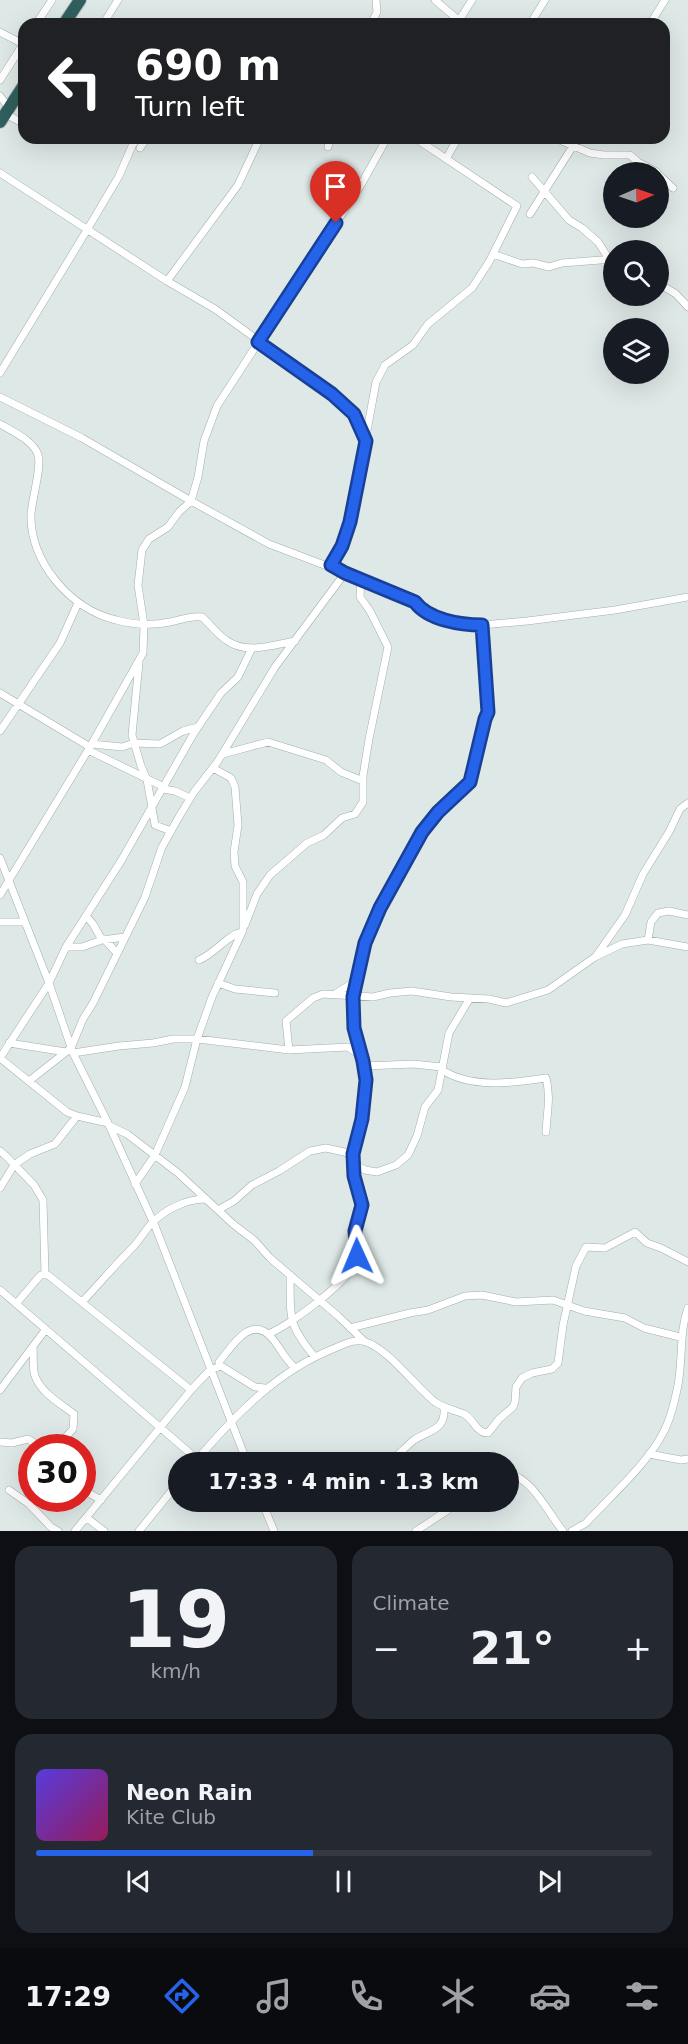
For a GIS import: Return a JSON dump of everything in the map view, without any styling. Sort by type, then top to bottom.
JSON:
[{"type":"highway","points":[[69,18],[80,0]]},
{"type":"highway","points":[[5,115],[18,94]]},
{"type":"street","points":[[40,18],[52,0]]},
{"type":"street","points":[[107,18],[118,0]]},
{"type":"street","points":[[374,18],[377,12],[376,0]]},
{"type":"street","points":[[435,0],[455,18]]},
{"type":"street","points":[[463,18],[472,0]]},
{"type":"street","points":[[534,18],[545,0]]},
{"type":"street","points":[[654,18],[665,0]]},
{"type":"street","points":[[0,32],[18,41]]},
{"type":"street","points":[[0,80],[18,51]]},
{"type":"street","points":[[0,96],[5,115]]},
{"type":"street","points":[[0,373],[119,176],[133,144]]},
{"type":"street","points":[[140,148],[143,144]]},
{"type":"street","points":[[167,282],[238,185],[257,144]]},
{"type":"street","points":[[0,895],[90,747],[139,660],[144,646],[144,625],[138,585],[142,550],[149,539],[168,527],[191,501],[204,441],[212,417],[362,183],[384,144]]},
{"type":"street","points":[[333,566],[331,565],[342,546],[350,522],[376,382],[385,365],[413,345],[428,324],[472,288],[493,254],[517,206],[424,144]]},
{"type":"street","points":[[446,159],[455,144]]},
{"type":"street","points":[[568,144],[596,154],[630,154],[638,162]]},
{"type":"street","points":[[530,214],[573,146]]},
{"type":"street","points":[[0,173],[167,282],[215,309],[332,394],[354,414],[366,441]]},
{"type":"street","points":[[532,177],[569,220],[582,228],[603,249]]},
{"type":"street","points":[[669,184],[673,188]]},
{"type":"street","points":[[493,254],[522,264],[533,263],[549,267],[562,263],[603,260]]},
{"type":"street","points":[[669,290],[688,307]]},
{"type":"street","points":[[0,397],[82,438],[269,544],[333,566],[415,602],[420,609],[433,615],[455,622],[482,625],[615,610],[688,597]]},
{"type":"street","points":[[0,424],[27,441],[38,453],[39,465],[32,512],[34,538],[53,576],[78,603],[109,618],[144,625],[172,622],[194,616],[202,617],[225,639],[241,648],[295,641]]},
{"type":"street","points":[[29,1081],[70,1051],[83,1019],[145,897],[171,831],[190,798],[223,754],[275,668],[345,573]]},
{"type":"street","points":[[135,1184],[154,1155],[185,1087],[197,1039],[218,983],[257,894],[270,875],[303,846],[324,835],[342,818],[355,814],[361,808],[369,739],[388,647],[370,611],[360,597],[361,579]]},
{"type":"street","points":[[0,731],[60,643],[78,603]]},
{"type":"street","points":[[268,1334],[291,1321],[335,1288],[357,1258],[355,1231],[362,1205],[353,1154],[362,1119],[366,1080],[354,1028],[353,997],[365,943],[380,908],[422,832],[438,812],[471,781],[488,712],[482,625]]},
{"type":"street","points":[[252,648],[237,677],[220,693],[198,727],[66,947],[49,983],[0,1058],[67,1112],[109,1124],[127,1134],[178,1173],[364,1341],[397,1364],[423,1392],[444,1407],[467,1415],[484,1434],[489,1432],[513,1407],[516,1387],[522,1378],[532,1373],[552,1369],[558,1363],[576,1266],[586,1247],[605,1248],[635,1232],[647,1243],[688,1262]]},
{"type":"street","points":[[139,660],[139,678],[132,725],[134,743],[147,780],[153,822],[165,842]]},
{"type":"street","points":[[0,693],[147,780],[190,798]]},
{"type":"street","points":[[90,747],[122,747],[134,743],[160,744],[183,730],[198,727]]},
{"type":"street","points":[[223,754],[268,742],[326,760],[341,772],[363,781]]},
{"type":"street","points":[[213,768],[231,778],[235,787],[239,828],[234,852],[235,866],[243,882],[242,931]]},
{"type":"street","points":[[595,957],[625,915],[643,874],[680,809],[688,803]]},
{"type":"street","points":[[156,825],[171,831]]},
{"type":"street","points":[[0,858],[49,983],[70,1051],[109,1124],[153,1222],[243,1452]]},
{"type":"street","points":[[648,940],[651,922],[658,913],[669,910],[688,915]]},
{"type":"street","points":[[86,916],[103,940],[117,953]]},
{"type":"street","points":[[0,922],[25,922]]},
{"type":"street","points":[[199,960],[214,952],[229,937],[242,931]]},
{"type":"street","points":[[66,947],[81,947],[103,940],[125,937]]},
{"type":"street","points":[[289,1050],[286,1021],[319,995],[373,997],[390,993],[412,992],[506,1003],[548,990],[595,957],[622,944],[648,940],[688,947]]},
{"type":"street","points":[[335,994],[357,980]]},
{"type":"street","points":[[218,983],[235,989],[275,993]]},
{"type":"street","points":[[353,1164],[365,1170],[378,1172],[396,1165],[411,1150],[425,1107],[438,1090],[452,1025],[470,998]]},
{"type":"street","points":[[9,1043],[70,1051],[173,1039],[197,1039],[289,1050],[343,1047],[351,1048],[361,1056]]},
{"type":"street","points":[[364,1066],[414,1064],[441,1068],[450,1075],[470,1081],[511,1082],[546,1078],[550,1095],[546,1112],[546,1132]]},
{"type":"street","points":[[0,1188],[14,1165],[30,1154],[56,1144],[77,1116]]},
{"type":"street","points":[[218,1210],[234,1201],[252,1185],[279,1171],[310,1150],[326,1148],[353,1154]]},
{"type":"street","points":[[0,1151],[33,1185],[43,1200],[45,1274]]},
{"type":"street","points":[[83,1301],[136,1244],[153,1222],[183,1202],[205,1199]]},
{"type":"street","points":[[16,1304],[38,1278],[45,1274],[51,1276],[191,1390]]},
{"type":"street","points":[[290,1275],[291,1321],[314,1356]]},
{"type":"street","points":[[0,1290],[186,1452]]},
{"type":"street","points":[[350,1328],[428,1310],[465,1296],[482,1295],[516,1302],[553,1300],[584,1311],[626,1318],[644,1328],[680,1337]]},
{"type":"street","points":[[572,1531],[586,1524],[650,1454],[663,1433],[671,1412],[684,1356],[680,1337],[688,1308]]},
{"type":"street","points":[[0,1390],[46,1329]]},
{"type":"street","points":[[219,1362],[242,1334],[248,1330],[260,1330],[268,1334],[295,1368]]},
{"type":"street","points":[[204,1452],[231,1421],[266,1388],[314,1356],[355,1340],[364,1341]]},
{"type":"street","points":[[33,1347],[35,1376],[38,1381],[51,1396],[74,1414],[73,1429],[69,1434]]},
{"type":"street","points":[[75,1531],[210,1370],[221,1366],[255,1387],[266,1388]]},
{"type":"street","points":[[400,1452],[440,1425],[444,1407]]},
{"type":"street","points":[[0,1442],[18,1442]]},
{"type":"street","points":[[650,1454],[681,1460],[688,1459]]},
{"type":"street","points":[[519,1477],[551,1512],[563,1531]]},
{"type":"street","points":[[9,1490],[29,1504],[39,1516],[58,1531]]},
{"type":"street","points":[[139,1531],[168,1495]]},
{"type":"street","points":[[96,1497],[101,1500]]},
{"type":"street","points":[[266,1512],[274,1531]]},
{"type":"street","points":[[416,1531],[445,1512]]},
{"type":"street","points":[[87,1518],[104,1531]]},
{"type":"route","points":[[336,223],[258,342],[332,394],[354,414],[366,441],[350,522],[342,546],[331,565],[415,602],[420,609],[433,615],[467,625],[482,625],[488,712],[470,782],[438,812],[422,832],[380,908],[365,943],[353,997],[354,1028],[366,1073],[362,1119],[353,1154],[354,1176],[362,1205],[355,1231],[357,1256]]}]
